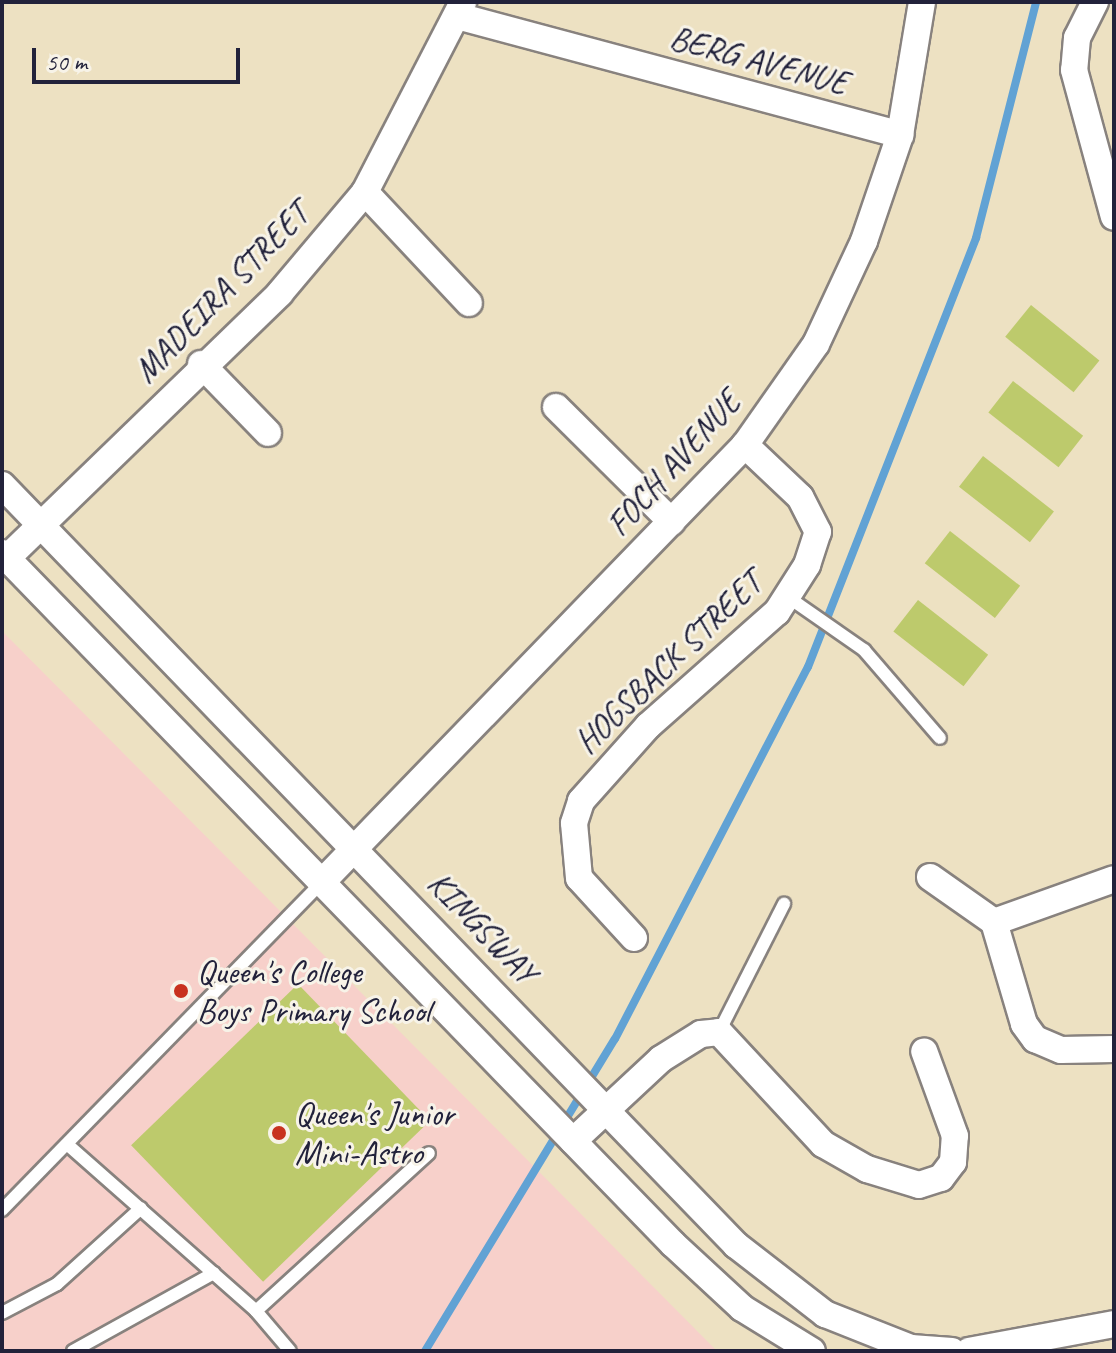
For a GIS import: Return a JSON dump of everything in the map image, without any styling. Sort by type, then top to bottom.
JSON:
[{"type":"street","name":"FOCH AVENUE","points":[[323,881],[745,445],[841,299],[900,135],[922,2]]},
{"type":"street","name":"BERG AVENUE","points":[[462,10],[900,135]]},
{"type":"street","name":"MADEIRA STREET","points":[[4,555],[41,524],[201,364],[280,293],[365,192],[462,10]]},
{"type":"street","points":[[1089,10],[1074,70],[1114,217]]},
{"type":"street","points":[[365,192],[469,303]]},
{"type":"street","points":[[201,364],[268,433]]},
{"type":"street","points":[[556,407],[672,522]]},
{"type":"street","name":"HOGSBACK STREET","points":[[634,938],[579,878],[574,823],[581,801],[648,726],[794,601],[814,547],[815,516],[745,445]]},
{"type":"street","name":"KINGSWAY","points":[[2,485],[600,1102],[792,1295],[861,1332],[911,1348],[952,1351]]},
{"type":"street","points":[[4,555],[570,1137],[742,1308],[812,1351]]},
{"type":"street","points":[[930,877],[994,922],[1024,1024],[1035,1039],[1061,1050],[1114,1049]]},
{"type":"street","points":[[994,922],[1114,879]]},
{"type":"street","points":[[570,1137],[600,1102],[661,1059],[701,1034],[719,1032],[823,1144],[867,1169],[919,1185],[941,1178],[953,1162],[955,1136],[924,1051]]},
{"type":"street","points":[[969,1351],[1114,1324]]},
{"type":"lane","points":[[794,601],[832,626],[880,666],[940,738]]},
{"type":"lane","points":[[2,1210],[323,881]]},
{"type":"lane","points":[[719,1032],[784,904]]},
{"type":"lane","points":[[68,1145],[256,1311],[290,1351]]},
{"type":"lane","points":[[256,1311],[429,1153]]},
{"type":"lane","points":[[2,1313],[57,1284],[141,1208]]},
{"type":"lane","points":[[73,1351],[214,1273]]},
{"type":"shaded area","name":"Queen's College Boys Primary School","points":[[2,631],[717,1351],[2,1351]]},
{"type":"green space","points":[[1031,305],[1099,360],[1074,392],[1005,337]]},
{"type":"green space","points":[[1013,381],[1083,436],[1059,467],[988,413]]},
{"type":"green space","points":[[983,456],[1054,511],[1030,542],[959,487]]},
{"type":"green space","points":[[950,531],[1020,586],[995,618],[925,563]]},
{"type":"green space","points":[[918,600],[988,655],[964,686],[893,632]]},
{"type":"green space","name":"Queen's Junior Mini-Astro","points":[[298,984],[430,1121],[263,1282],[131,1145]]},
{"type":"waterway","points":[[425,1351],[615,1039],[808,667],[976,238],[1036,2]]},
{"type":"place","name":"Queen's College Boys Primary School","points":[[181,991]]},
{"type":"place","name":"Queen's Junior Mini-Astro","points":[[279,1133]]}]
